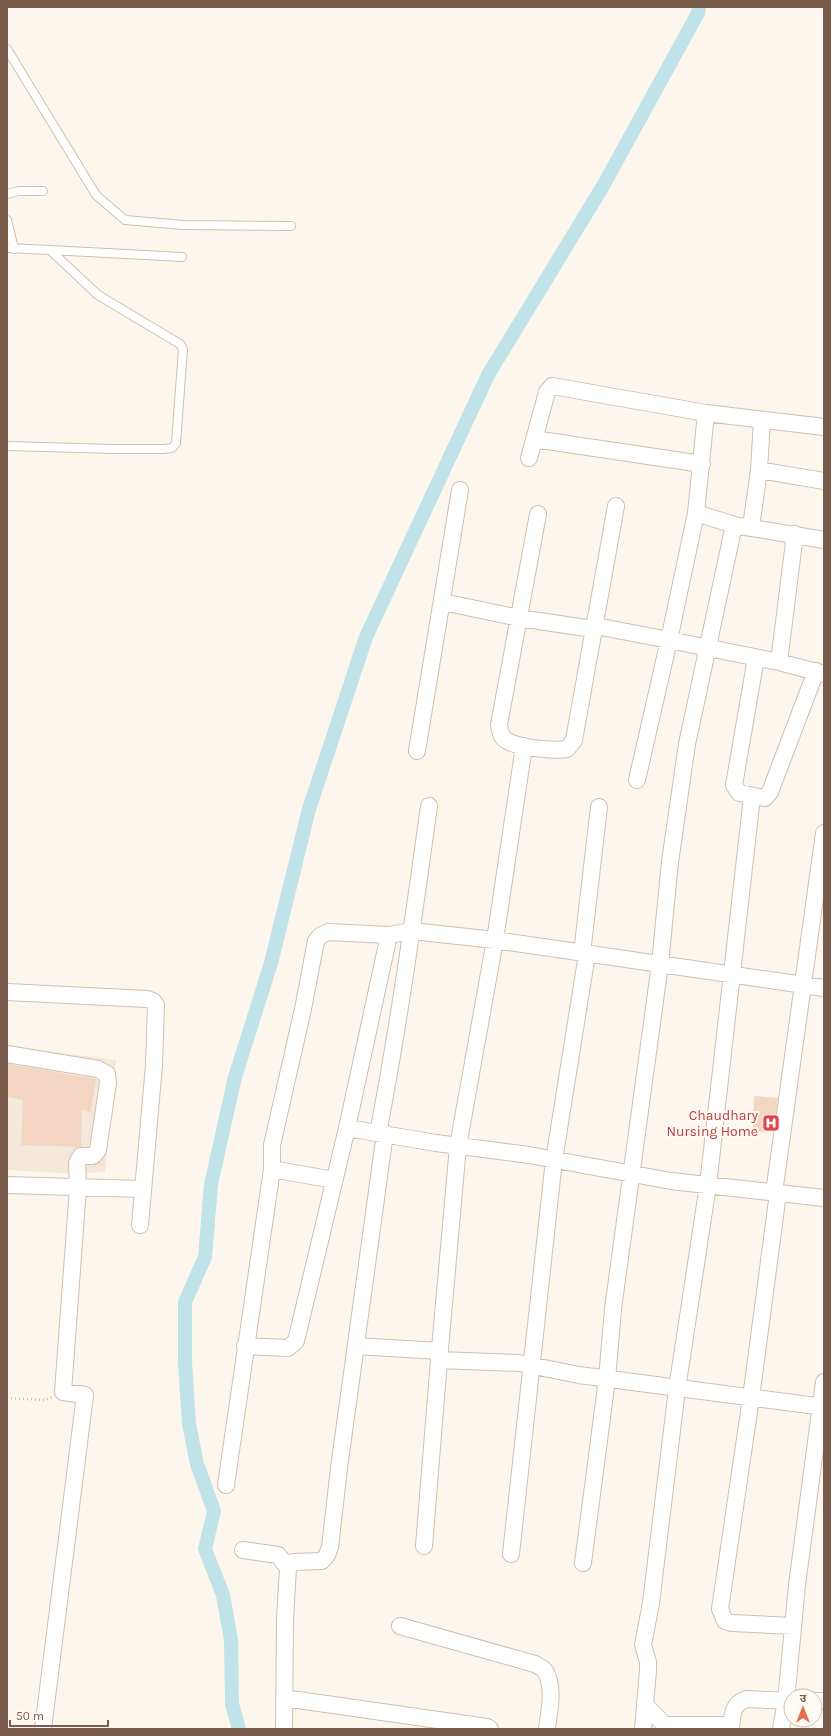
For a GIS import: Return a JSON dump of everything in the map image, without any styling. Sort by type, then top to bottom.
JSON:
[{"type":"street","points":[[529,458],[547,392],[552,386],[706,413],[824,427]]},
{"type":"street","points":[[637,780],[696,513],[706,413]]},
{"type":"street","points":[[583,1563],[607,1379],[631,1174],[660,964],[671,854],[687,744],[706,649],[740,526],[752,520],[759,470],[762,420]]},
{"type":"street","points":[[534,439],[702,464]]},
{"type":"street","points":[[759,470],[824,481]]},
{"type":"street","points":[[417,751],[443,602],[460,490]]},
{"type":"street","points":[[538,514],[499,725],[501,735],[506,741],[524,746],[560,750],[567,749],[571,746],[574,740],[616,506]]},
{"type":"street","points":[[696,513],[740,526],[824,540]]},
{"type":"street","points":[[779,662],[795,534]]},
{"type":"street","points":[[443,602],[519,618],[586,628],[594,627],[669,640],[706,649],[779,662],[820,672],[770,792],[765,798],[752,797],[739,793],[734,785],[756,658]]},
{"type":"street","points":[[424,1546],[458,1146],[494,940],[524,746]]},
{"type":"street","points":[[642,1729],[648,1662],[643,1645],[651,1603],[677,1389],[708,1185],[752,797]]},
{"type":"street","points":[[284,1729],[285,1619],[288,1568],[293,1562],[302,1560],[322,1561],[327,1555],[330,1547],[356,1346],[381,1133],[412,931],[429,806]]},
{"type":"street","points":[[511,1554],[554,1160],[585,953],[599,808]]},
{"type":"street","points":[[793,1626],[732,1623],[725,1621],[720,1609],[751,1398],[802,985],[824,833]]},
{"type":"street","points":[[226,1485],[245,1346],[272,1169],[272,1145],[303,1008],[316,941],[320,936],[328,932],[389,935],[412,931],[494,940],[824,988]]},
{"type":"street","points":[[245,1346],[288,1348],[296,1341],[347,1128],[389,935]]},
{"type":"street","points":[[7,992],[147,999],[156,1005],[154,1065],[140,1225]]},
{"type":"street","points":[[7,1054],[98,1069],[107,1074],[108,1083],[98,1150],[94,1156],[81,1156],[77,1163],[78,1188],[63,1392],[85,1395],[43,1729]]},
{"type":"street","points":[[347,1128],[554,1160],[631,1174],[708,1185],[824,1198]]},
{"type":"street","points":[[272,1169],[334,1180]]},
{"type":"street","points":[[7,1185],[142,1189]]},
{"type":"street","points":[[356,1346],[440,1356],[519,1363],[607,1379],[822,1407]]},
{"type":"street","points":[[789,1688],[793,1626],[824,1382]]},
{"type":"street","points":[[243,1550],[278,1555],[288,1568]]},
{"type":"street","points":[[400,1626],[535,1664],[545,1671],[549,1687],[550,1706],[547,1729]]},
{"type":"street","points":[[284,1698],[487,1727],[490,1729]]},
{"type":"street","points":[[645,1705],[665,1726],[731,1727],[735,1707],[740,1701],[746,1699],[783,1701]]},
{"type":"lane","points":[[7,49],[96,195],[125,220],[183,225],[292,226]]},
{"type":"lane","points":[[7,194],[19,191],[43,191]]},
{"type":"lane","points":[[7,220],[10,248],[182,257]]},
{"type":"lane","points":[[7,446],[164,449],[172,448],[176,443],[183,349],[180,344],[98,295],[50,250]]},
{"type":"path","points":[[7,1398],[45,1400],[63,1392]]},
{"type":"shaded area","points":[[7,1046],[116,1060],[105,1172],[77,1174],[7,1170]]},
{"type":"building","points":[[7,1064],[96,1079],[91,1112],[82,1110],[81,1147],[21,1145],[23,1100],[7,1097]]},
{"type":"building","points":[[754,1096],[778,1098],[773,1132],[753,1131]]},
{"type":"waterway","points":[[239,1729],[232,1704],[231,1640],[223,1595],[205,1549],[214,1511],[197,1464],[189,1424],[185,1363],[185,1302],[205,1257],[211,1184],[235,1077],[271,963],[309,809],[366,637],[488,375],[603,186],[698,13],[699,7]]},
{"type":"place","name":"Chaudhary Nursing Home","points":[[771,1123]]}]
